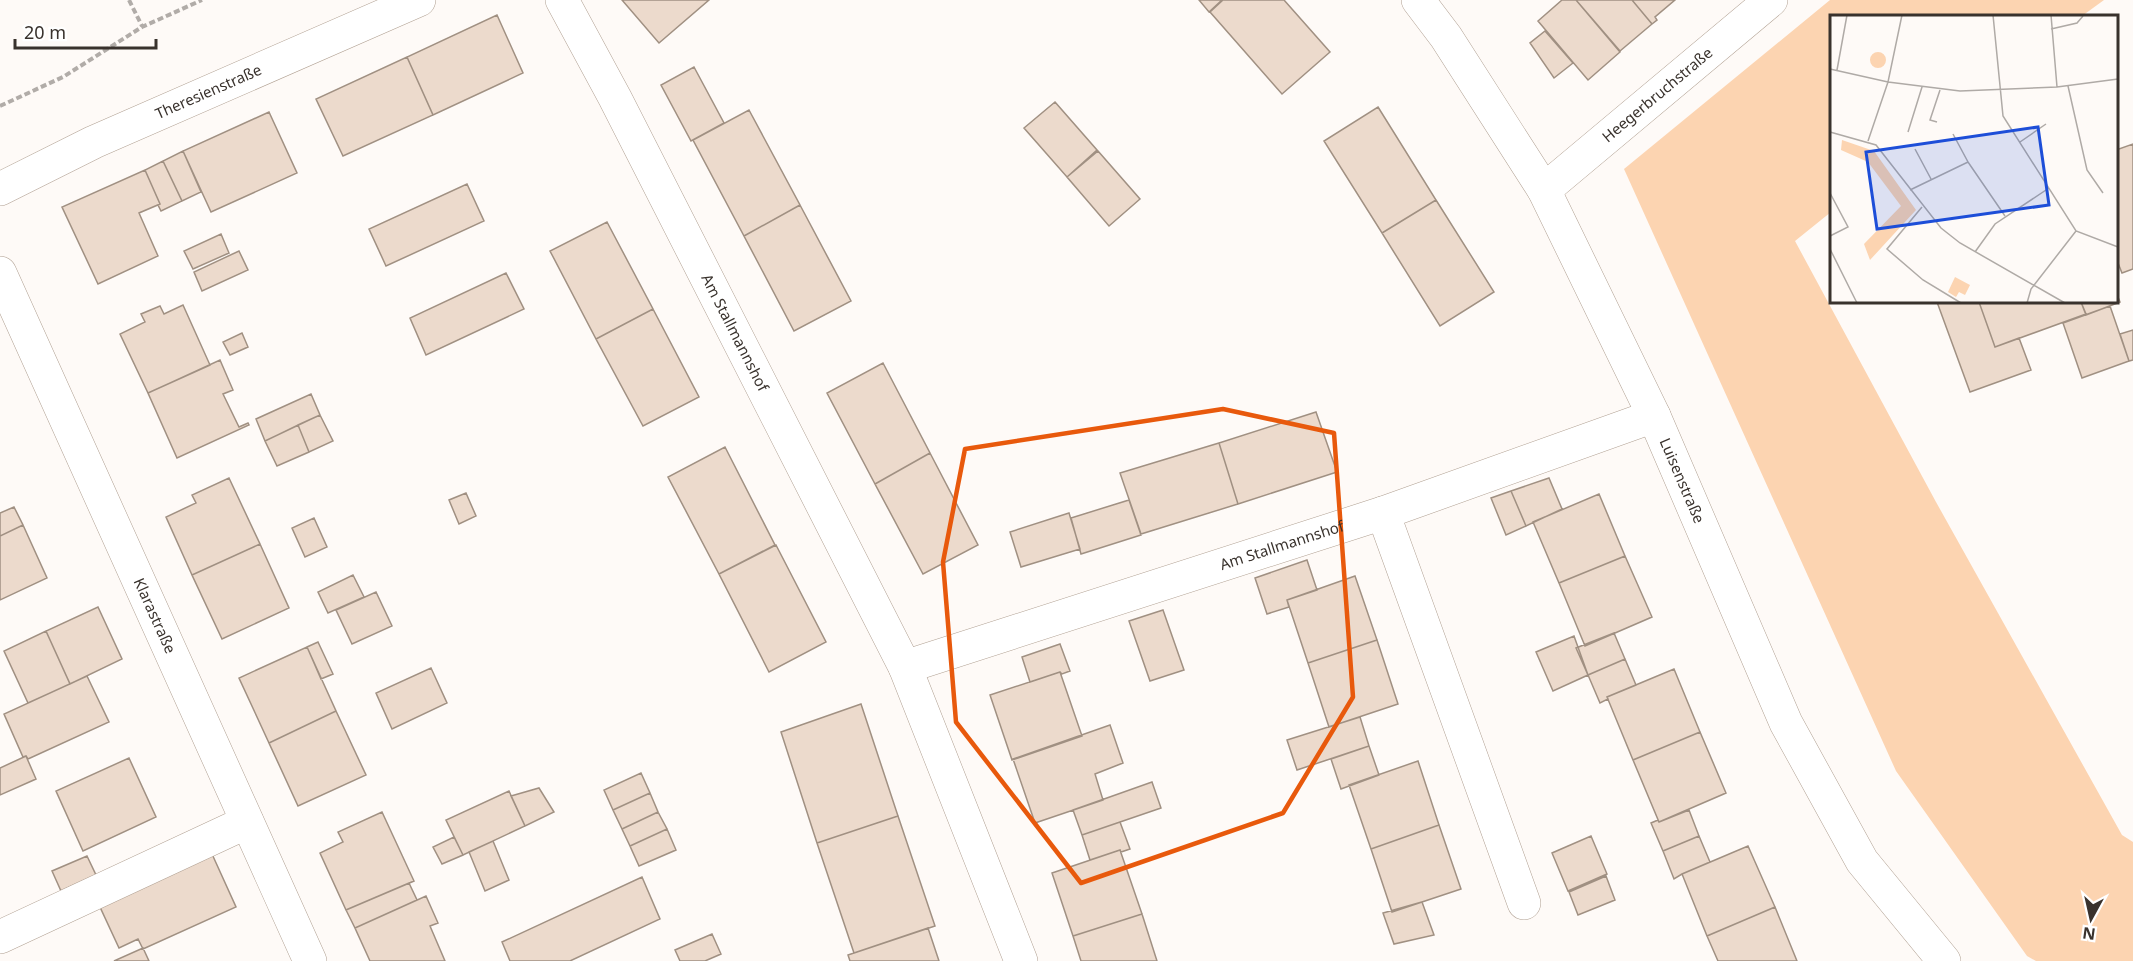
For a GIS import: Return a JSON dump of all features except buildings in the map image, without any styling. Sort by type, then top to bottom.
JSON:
[{"type":"street","name":"Theresienstraße","points":[[0,189],[94,142],[419,0]]},
{"type":"street","name":"Am Stallmannshof","points":[[562,0],[615,98],[905,667],[1021,961]]},
{"type":"street","name":"Luisenstraße","points":[[1418,0],[1446,37],[1544,190],[1654,416],[1786,723],[1862,861],[1944,961]]},
{"type":"street","name":"Heegerbruchstraße","points":[[1544,190],[1771,0]]},
{"type":"street","name":"Klarastraße","points":[[0,273],[310,961]]},
{"type":"street","name":"Am Stallmannshof","points":[[905,667],[1383,513],[1654,416]]},
{"type":"street","points":[[1383,513],[1524,903]]},
{"type":"street","points":[[0,937],[247,822]]},
{"type":"path","points":[[129,0],[142,27]]},
{"type":"path","points":[[0,106],[63,77],[142,27],[202,0]]},
{"type":"highlighted area","points":[[1223,409],[1334,433],[1353,697],[1283,813],[1081,883],[956,722],[943,562],[965,449]]},
{"type":"shaded area","points":[[1830,0],[2104,0],[2083,15],[1830,15],[1830,213],[1795,241],[1936,502],[2122,835],[2133,842],[2133,961],[2036,961],[2027,956],[1896,771],[1624,169]]}]
